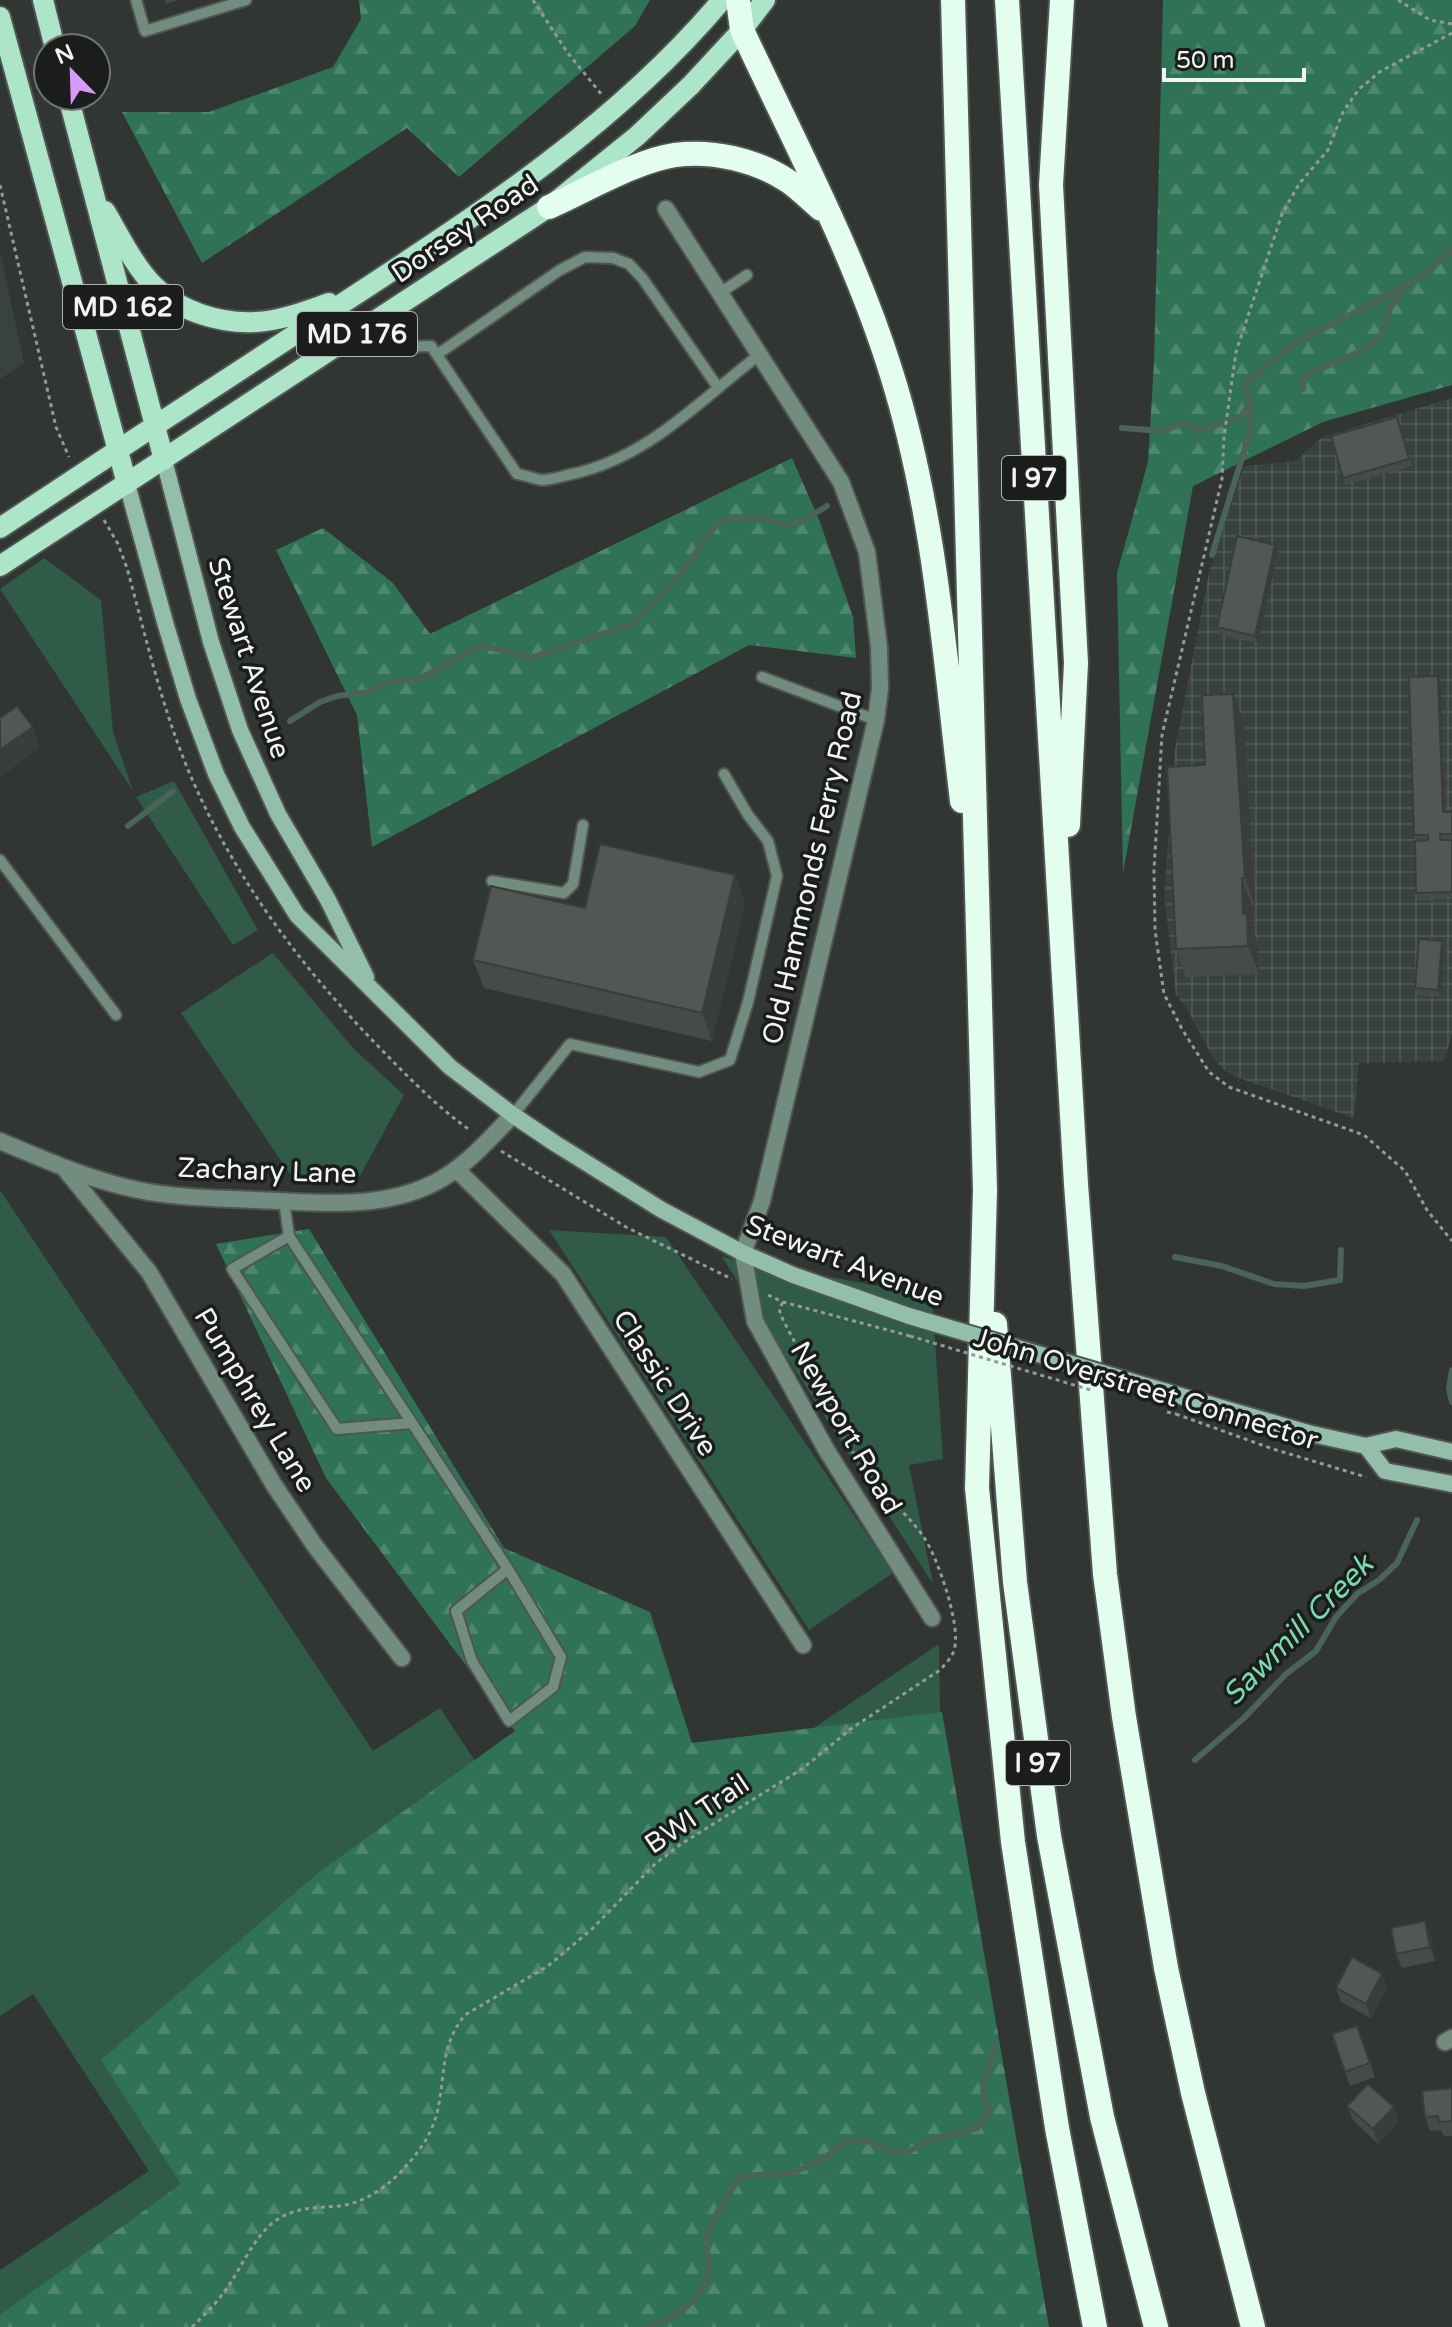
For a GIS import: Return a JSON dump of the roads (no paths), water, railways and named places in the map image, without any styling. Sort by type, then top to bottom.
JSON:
[{"type":"highway","points":[[738,0],[742,30],[828,215],[847,249],[870,306],[910,438],[936,579],[980,954]]},
{"type":"highway","name":"I 97","points":[[952,0],[985,1190],[1015,1582],[1045,1805],[1102,2117],[1156,2327]]},
{"type":"highway","name":"I 97","points":[[1007,0],[1076,1184],[1105,1574],[1124,1717],[1166,1968],[1196,2108],[1253,2327]]},
{"type":"highway","points":[[1062,0],[1051,185],[1076,663],[1062,956]]},
{"type":"highway","points":[[549,207],[655,161],[675,155],[705,155],[733,158],[763,167],[788,182],[828,215]]},
{"type":"highway","points":[[985,1190],[979,1502],[1013,1842],[1057,2128],[1095,2327]]},
{"type":"main road","points":[[43,0],[51,32]]},
{"type":"main road","name":"Dorsey Road","points":[[0,528],[527,179],[615,111],[722,0]]},
{"type":"main road","name":"Dorsey Road","points":[[0,566],[549,207],[637,136],[691,85],[765,0]]},
{"type":"main road","name":"MD 162","points":[[0,17],[127,484]]},
{"type":"main road","name":"MD 162","points":[[72,112],[164,460]]},
{"type":"main road","points":[[92,188],[141,271],[168,298],[189,309],[212,317],[257,322],[284,318],[356,295]]},
{"type":"street","name":"Old Hammonds Ferry Road","points":[[666,209],[841,482],[867,552],[879,647],[880,688],[876,720],[762,1201],[743,1253]]},
{"type":"street","name":"Stewart Avenue","points":[[164,460],[211,642],[240,730],[271,800],[328,900],[372,991]]},
{"type":"street","name":"Stewart Avenue","points":[[127,484],[188,699],[229,801],[297,915],[450,1067],[513,1115],[635,1194],[743,1253],[793,1275],[909,1316],[1308,1433],[1366,1446],[1396,1439],[1452,1452]]},
{"type":"street","name":"Zachary Lane","points":[[0,1141],[64,1168],[138,1190],[201,1198],[356,1202],[384,1200],[411,1193],[457,1170],[513,1115]]},
{"type":"street","name":"Pumphrey Lane","points":[[64,1168],[149,1272],[274,1485],[315,1546],[402,1658]]},
{"type":"street","name":"Classic Drive","points":[[457,1170],[563,1274],[803,1645]]},
{"type":"street","name":"Newport Road","points":[[743,1253],[755,1321],[827,1451],[932,1618]]},
{"type":"street","points":[[1366,1446],[1385,1471],[1452,1484]]},
{"type":"lane","points":[[136,0],[145,31],[246,0]]},
{"type":"lane","points":[[438,354],[560,270],[585,257],[613,258],[629,264],[643,279],[717,386]]},
{"type":"lane","points":[[720,293],[747,275]]},
{"type":"lane","points":[[383,317],[403,347],[431,346],[517,474],[542,480],[598,468],[629,455],[689,414],[717,386],[759,355]]},
{"type":"lane","points":[[762,677],[876,720]]},
{"type":"lane","points":[[513,1115],[570,1044],[699,1072],[730,1060],[748,1002],[777,876],[768,841],[748,815],[724,774]]},
{"type":"lane","points":[[492,881],[564,893],[573,884],[583,825]]},
{"type":"lane","points":[[0,860],[116,1015]]},
{"type":"lane","points":[[284,1201],[289,1236],[508,1569],[561,1657],[553,1687],[509,1721],[472,1661],[456,1611],[508,1569]]},
{"type":"lane","points":[[289,1236],[232,1269],[337,1429],[412,1423]]},
{"type":"waterway","points":[[1122,428],[1162,431],[1185,423],[1199,431],[1241,417],[1250,402],[1245,386],[1247,382],[1271,361],[1315,333],[1400,289],[1452,249]]},
{"type":"waterway","points":[[1303,389],[1302,377],[1363,350],[1383,333],[1390,308],[1407,284]]},
{"type":"waterway","points":[[1212,555],[1250,432],[1250,404]]},
{"type":"waterway","points":[[290,721],[320,702],[337,696],[369,692],[383,684],[401,680],[417,680],[482,645],[530,658],[632,624],[681,574],[716,525],[731,518],[760,518],[787,525],[801,522],[827,506]]},
{"type":"waterway","points":[[128,826],[173,791]]},
{"type":"waterway","points":[[1175,1257],[1222,1266],[1274,1284],[1304,1286],[1340,1280],[1341,1250]]},
{"type":"waterway","name":"Sawmill Creek","points":[[1452,1370],[1449,1389],[1452,1402]]},
{"type":"waterway","name":"Sawmill Creek","points":[[1195,1760],[1244,1718],[1286,1674],[1316,1651],[1336,1617],[1357,1594],[1379,1580],[1397,1563],[1417,1520]]},
{"type":"waterway","name":"Sawmill Creek","points":[[649,2327],[687,2306],[702,2290],[709,2269],[709,2230],[741,2176],[792,2173],[822,2160],[845,2142],[865,2140],[887,2150],[906,2153],[927,2141],[977,2128],[989,2113],[983,2092],[994,2046]]}]
